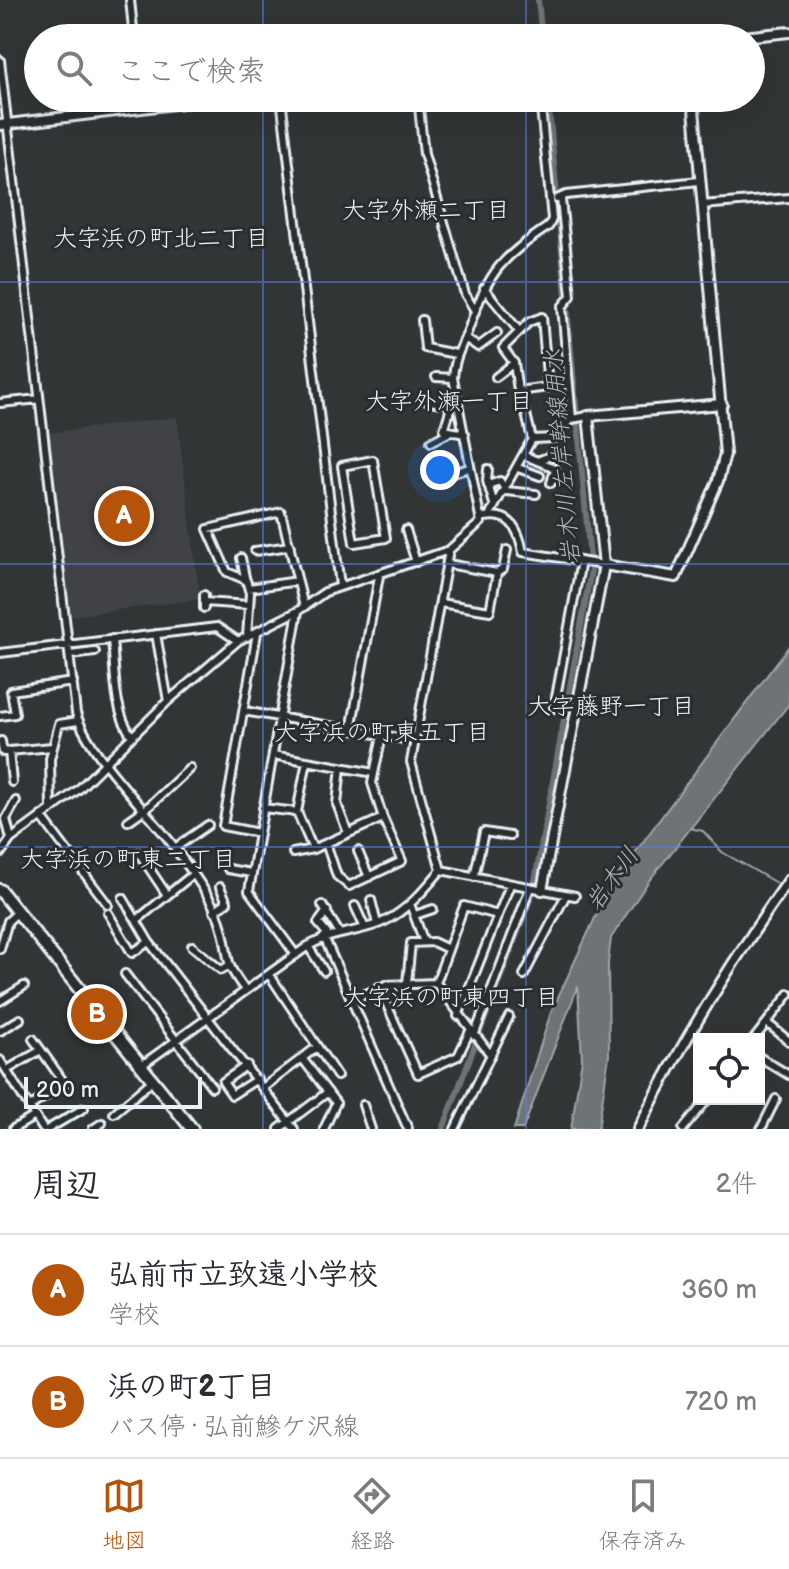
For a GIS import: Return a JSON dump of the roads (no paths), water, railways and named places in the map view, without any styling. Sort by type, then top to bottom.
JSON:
[{"type":"main road","points":[[0,890],[192,1129]]},
{"type":"street","points":[[130,0],[133,24]]},
{"type":"street","points":[[765,35],[789,32]]},
{"type":"street","points":[[0,60],[4,125],[78,721],[175,848],[192,875],[222,927],[228,966],[245,990]]},
{"type":"street","points":[[4,125],[86,112]]},
{"type":"street","points":[[283,112],[340,586]]},
{"type":"street","points":[[420,112],[424,154],[465,294],[474,309]]},
{"type":"street","points":[[379,987],[418,1074],[458,1056],[474,1036],[535,889],[600,564],[578,418],[556,199],[542,112]]},
{"type":"street","points":[[480,518],[489,516],[511,521],[519,529],[523,552],[676,577],[722,467],[726,431],[694,112]]},
{"type":"street","points":[[556,199],[582,193],[699,181]]},
{"type":"street","points":[[702,205],[789,198]]},
{"type":"street","points":[[0,854],[11,839],[79,789],[168,701],[238,641],[340,586],[379,576],[449,550],[478,529],[480,518],[465,434],[455,402],[453,378],[456,354],[484,288],[504,257],[549,226],[556,199]]},
{"type":"street","points":[[484,288],[519,331]]},
{"type":"street","points":[[542,317],[548,387],[518,391],[514,363],[503,348],[519,331],[529,322],[542,317]]},
{"type":"street","points":[[422,320],[425,348],[456,354]]},
{"type":"street","points":[[465,338],[478,347],[497,333]]},
{"type":"street","points":[[496,377],[514,363]]},
{"type":"street","points":[[436,377],[453,378]]},
{"type":"street","points":[[0,403],[39,399]]},
{"type":"street","points":[[428,401],[455,402]]},
{"type":"street","points":[[448,433],[444,430],[455,402]]},
{"type":"street","points":[[532,439],[554,438],[578,418],[722,404]]},
{"type":"street","points":[[489,516],[494,504],[506,491],[532,439],[526,414]]},
{"type":"street","points":[[431,442],[448,433],[465,434]]},
{"type":"street","points":[[537,461],[561,452]]},
{"type":"street","points":[[523,455],[555,470],[551,483]]},
{"type":"street","points":[[373,460],[386,538],[354,543],[348,499],[342,466],[373,460]]},
{"type":"street","points":[[443,476],[469,468]]},
{"type":"street","points":[[518,468],[540,476]]},
{"type":"street","points":[[488,469],[488,485],[494,504]]},
{"type":"street","points":[[488,485],[500,481],[506,491]]},
{"type":"street","points":[[506,491],[536,494]]},
{"type":"street","points":[[330,502],[348,499]]},
{"type":"street","points":[[245,577],[227,572],[208,529],[281,512],[298,581],[301,609],[251,873],[251,899],[296,955]]},
{"type":"street","points":[[406,530],[416,562]]},
{"type":"street","points":[[255,551],[290,546]]},
{"type":"street","points":[[441,870],[412,775],[415,741],[449,550]]},
{"type":"street","points":[[448,564],[497,573],[503,569],[507,550]]},
{"type":"street","points":[[241,558],[249,588],[247,637]]},
{"type":"street","points":[[554,708],[584,562]]},
{"type":"street","points":[[440,603],[490,611],[497,573]]},
{"type":"street","points":[[351,730],[379,576]]},
{"type":"street","points":[[249,588],[298,581]]},
{"type":"street","points":[[204,602],[249,605]]},
{"type":"street","points":[[0,653],[217,627],[238,641]]},
{"type":"street","points":[[257,633],[223,826],[259,833]]},
{"type":"street","points":[[156,634],[168,701]]},
{"type":"street","points":[[112,639],[119,700],[125,725],[132,736]]},
{"type":"street","points":[[70,655],[95,652]]},
{"type":"street","points":[[0,716],[15,714],[11,691],[73,682]]},
{"type":"street","points":[[244,711],[415,741]]},
{"type":"street","points":[[51,809],[52,747],[59,724],[78,721]]},
{"type":"street","points":[[326,843],[337,876],[349,886],[402,861],[374,790],[374,773],[382,736]]},
{"type":"street","points":[[1,741],[3,752],[52,747]]},
{"type":"street","points":[[9,751],[12,782]]},
{"type":"street","points":[[273,755],[374,773]]},
{"type":"street","points":[[307,761],[297,812],[313,849]]},
{"type":"street","points":[[341,767],[337,804],[348,833]]},
{"type":"street","points":[[128,821],[145,810],[190,768]]},
{"type":"street","points":[[11,839],[6,819],[16,801]]},
{"type":"street","points":[[263,808],[297,812]]},
{"type":"street","points":[[41,816],[108,909],[132,953],[149,942]]},
{"type":"street","points":[[293,853],[313,849],[383,818]]},
{"type":"street","points":[[175,848],[208,825]]},
{"type":"street","points":[[474,877],[484,832],[510,836]]},
{"type":"street","points":[[191,837],[197,845]]},
{"type":"street","points":[[358,851],[369,877]]},
{"type":"street","points":[[139,853],[167,895]]},
{"type":"street","points":[[228,869],[251,873]]},
{"type":"street","points":[[441,870],[575,896]]},
{"type":"street","points":[[142,1065],[308,946],[338,931],[377,924],[410,904],[441,870]]},
{"type":"street","points":[[137,920],[192,875]]},
{"type":"street","points":[[638,1129],[670,1064],[725,973],[789,880]]},
{"type":"street","points":[[458,1016],[510,885]]},
{"type":"street","points":[[214,911],[227,902],[220,887]]},
{"type":"street","points":[[524,975],[566,895]]},
{"type":"street","points":[[123,898],[149,942],[210,1016],[294,1129]]},
{"type":"street","points":[[371,900],[377,924]]},
{"type":"street","points":[[410,904],[424,942]]},
{"type":"street","points":[[355,906],[364,926]]},
{"type":"street","points":[[436,983],[464,906],[498,915]]},
{"type":"street","points":[[338,931],[324,908],[318,923],[408,1129]]},
{"type":"street","points":[[415,915],[433,909]]},
{"type":"street","points":[[0,949],[8,921],[18,912]]},
{"type":"street","points":[[407,983],[411,943],[424,942],[448,949]]},
{"type":"street","points":[[192,946],[221,970],[228,966]]},
{"type":"street","points":[[308,946],[324,971]]},
{"type":"street","points":[[125,974],[212,1087]]},
{"type":"street","points":[[269,974],[337,1076]]},
{"type":"street","points":[[436,983],[458,1016],[490,1054]]},
{"type":"street","points":[[352,1000],[379,987],[436,983]]},
{"type":"street","points":[[0,1001],[24,986]]},
{"type":"street","points":[[759,1033],[789,994]]},
{"type":"street","points":[[455,1129],[509,1017]]},
{"type":"street","points":[[0,1031],[20,1019]]},
{"type":"street","points":[[767,1023],[789,1041]]},
{"type":"street","points":[[29,1107],[65,1084],[33,1039]]},
{"type":"street","points":[[264,1087],[317,1047]]},
{"type":"street","points":[[7,1070],[41,1050]]},
{"type":"street","points":[[302,1058],[328,1092],[336,1109],[324,1129]]},
{"type":"street","points":[[0,1060],[45,1129],[84,1108]]},
{"type":"street","points":[[765,1061],[789,1075]]},
{"type":"street","points":[[247,1065],[223,1082],[232,1095],[257,1079]]},
{"type":"street","points":[[114,1113],[153,1080]]},
{"type":"street","points":[[279,1129],[328,1092]]},
{"type":"street","points":[[761,1129],[776,1099]]},
{"type":"street","points":[[363,1105],[371,1129]]},
{"type":"street","points":[[683,1129],[703,1105]]},
{"type":"street","points":[[13,1129],[35,1116]]},
{"type":"street","points":[[93,1129],[102,1123]]},
{"type":"waterway","name":"岩木川左岸幹線用水","points":[[538,0],[541,24]]},
{"type":"waterway","name":"岩木川左岸幹線用水","points":[[443,1129],[533,892],[591,570],[549,112]]},
{"type":"waterway","points":[[690,828],[703,831],[722,852],[778,884]]},
{"type":"place","name":"弘前市立致遠小学校","points":[[124,516]]},
{"type":"place","name":"浜の町2丁目","points":[[97,1014]]},
{"type":"district","name":"大字外瀬二丁目","points":[[426,210]]},
{"type":"district","name":"大字浜の町北二丁目","points":[[161,238]]},
{"type":"district","name":"大字外瀬一丁目","points":[[449,401]]},
{"type":"district","name":"大字藤野一丁目","points":[[611,706]]},
{"type":"district","name":"大字浜の町東五丁目","points":[[382,732]]},
{"type":"district","name":"大字浜の町東二丁目","points":[[128,859]]},
{"type":"district","name":"大字浜の町東四丁目","points":[[451,997]]},
{"type":"water label","name":"岩木川","points":[[612,879]]}]
